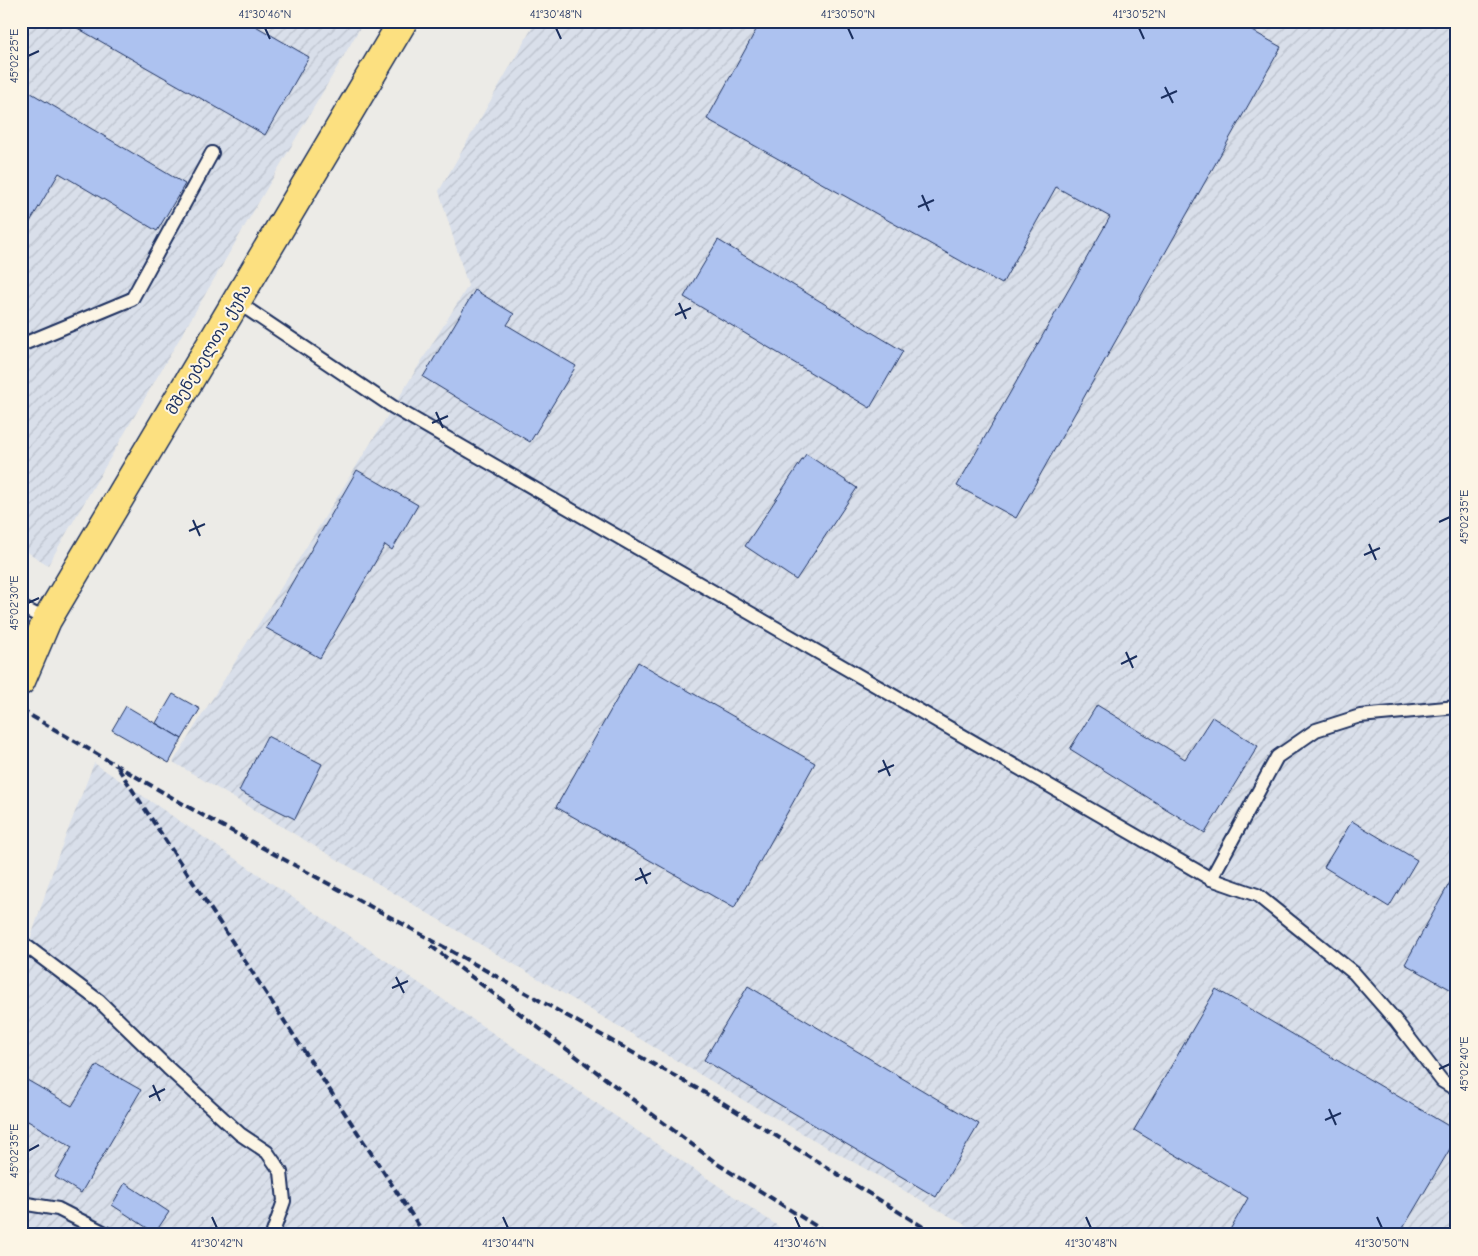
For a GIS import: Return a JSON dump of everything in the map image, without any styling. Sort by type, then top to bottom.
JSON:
[{"type":"main road","name":"მშენებელთა ქუჩა","points":[[21,681],[47,620],[403,21]]},
{"type":"lane","points":[[21,345],[132,299],[212,153]]},
{"type":"lane","points":[[237,302],[393,407],[1212,879],[1257,895],[1354,973],[1396,1020],[1442,1081],[1457,1090]]},
{"type":"lane","points":[[21,607],[47,620]]},
{"type":"lane","points":[[1212,879],[1277,756],[1316,730],[1360,716],[1457,707]]},
{"type":"lane","points":[[21,942],[99,1001],[240,1134],[267,1152],[281,1172],[284,1201],[272,1235]]},
{"type":"lane","points":[[21,1202],[58,1209],[108,1235]]},
{"type":"shaded area","points":[[21,21],[364,21],[48,565],[21,548]]},
{"type":"shaded area","points":[[536,21],[1444,21],[1457,28],[1457,1235],[983,1235],[743,1100],[173,762],[468,286],[439,191]]},
{"type":"shaded area","points":[[94,763],[791,1235],[21,1235],[21,968],[56,861]]},
{"type":"building","points":[[65,21],[247,21],[309,57],[265,135]]},
{"type":"building","points":[[761,21],[1235,21],[1281,47],[1016,518],[957,486],[1110,217],[1056,187],[1002,284],[707,119]]},
{"type":"building","points":[[21,87],[185,184],[157,231],[59,173],[21,237]]},
{"type":"building","points":[[718,240],[903,351],[870,408],[684,297]]},
{"type":"building","points":[[475,290],[514,314],[507,325],[576,366],[530,442],[423,377]]},
{"type":"building","points":[[806,454],[857,488],[796,580],[745,546]]},
{"type":"building","points":[[357,470],[418,505],[392,550],[385,545],[320,658],[266,628]]},
{"type":"building","points":[[638,662],[815,763],[734,908],[556,807]]},
{"type":"building","points":[[173,694],[200,709],[182,739],[156,723]]},
{"type":"building","points":[[1097,705],[1185,759],[1212,717],[1258,746],[1205,833],[1070,749]]},
{"type":"building","points":[[126,706],[182,739],[169,763],[112,730]]},
{"type":"building","points":[[267,736],[322,764],[295,819],[239,791]]},
{"type":"building","points":[[1352,821],[1417,860],[1389,907],[1324,867]]},
{"type":"building","points":[[1455,873],[1457,874],[1457,993],[1405,964]]},
{"type":"building","points":[[748,986],[979,1124],[936,1197],[704,1060]]},
{"type":"building","points":[[1216,989],[1457,1131],[1457,1137],[1399,1235],[1227,1235],[1248,1198],[1134,1130]]},
{"type":"building","points":[[97,1065],[141,1090],[81,1193],[55,1177],[72,1147],[21,1117],[21,1090],[27,1080],[72,1106]]},
{"type":"building","points":[[125,1183],[169,1212],[155,1233],[112,1205]]},
{"type":"railway","points":[[21,710],[204,816],[401,923],[723,1103],[936,1235]]},
{"type":"railway","points":[[118,768],[425,1235]]},
{"type":"railway","points":[[431,946],[719,1165],[830,1235]]}]
